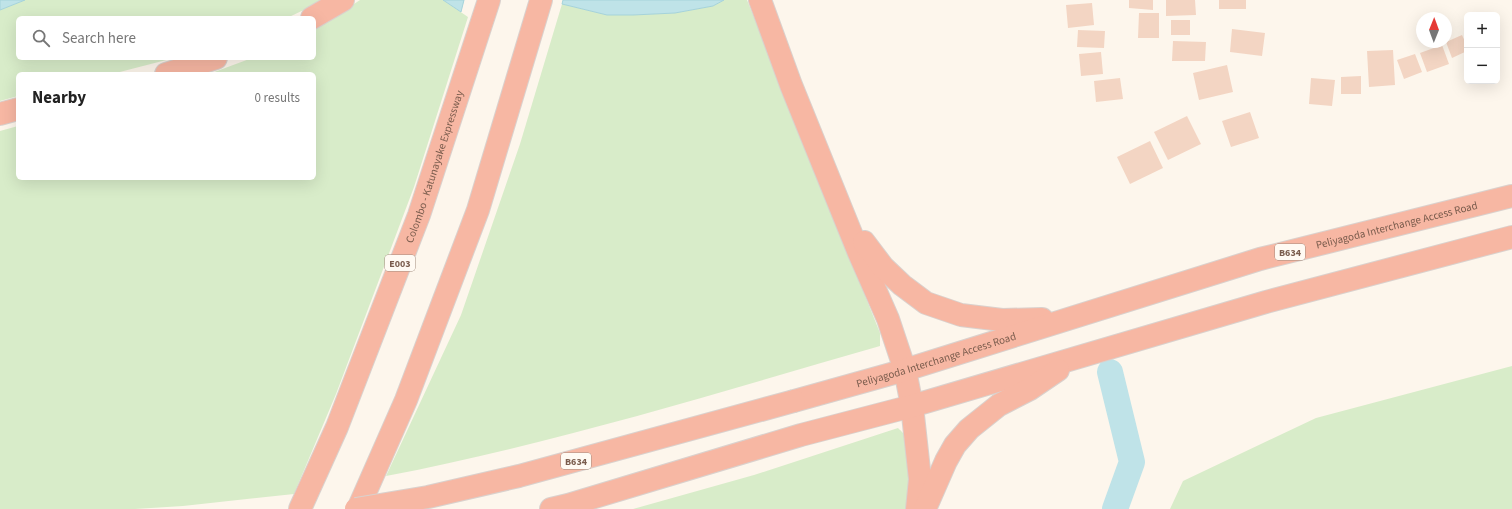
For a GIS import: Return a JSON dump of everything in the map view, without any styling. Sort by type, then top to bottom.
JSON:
[{"type":"highway","points":[[315,16],[343,0]]},
{"type":"highway","points":[[760,0],[791,85],[888,319],[905,370],[912,406],[920,479],[917,509]]},
{"type":"highway","name":"Colombo - Katunayake Expressway","points":[[300,509],[337,427],[419,215],[487,5]]},
{"type":"highway","points":[[357,509],[406,400],[478,210],[538,10]]},
{"type":"highway","points":[[172,72],[210,60]]},
{"type":"highway","points":[[0,114],[16,110]]},
{"type":"highway","points":[[836,195],[860,236],[883,267],[902,285],[926,303],[961,315],[1002,320],[1071,317]]},
{"type":"highway","name":"Peliyagoda Interchange Access Road","points":[[357,509],[428,497],[519,476],[905,370],[1260,259],[1512,196]]},
{"type":"highway","points":[[550,509],[568,505],[801,435],[912,406],[1266,302],[1512,237]]},
{"type":"highway","points":[[925,509],[946,461],[955,445],[969,429],[999,405],[1030,389],[1048,375],[1084,355]]},
{"type":"green space","points":[[25,0],[321,0],[291,16],[16,16],[16,60],[166,60],[120,72],[16,72],[16,97],[0,101],[0,10]]},
{"type":"green space","points":[[360,0],[443,0],[468,17],[414,187],[336,394],[294,494],[183,506],[135,509],[0,509],[0,131],[16,127],[16,180],[316,180],[316,72],[214,72],[247,60],[316,60],[316,28]]},
{"type":"green space","points":[[724,0],[747,0],[880,333],[880,346],[634,417],[511,449],[386,476],[461,315],[520,144],[562,4],[607,15],[633,15],[675,13],[713,6]]},
{"type":"green space","points":[[1512,366],[1512,509],[1170,509],[1183,481],[1316,418]]},
{"type":"green space","points":[[898,428],[905,437],[908,444],[909,453],[909,484],[906,509],[633,509],[754,475]]},
{"type":"water","points":[[0,0],[25,0],[0,10]]},
{"type":"water","points":[[443,0],[464,0],[461,12]]},
{"type":"water","points":[[563,0],[724,0],[713,6],[675,13],[607,15],[562,4]]},
{"type":"building","points":[[1129,0],[1153,0],[1153,10],[1129,8]]},
{"type":"building","points":[[1166,0],[1195,0],[1196,15],[1166,16]]},
{"type":"building","points":[[1219,0],[1246,0],[1246,9],[1219,9]]},
{"type":"building","points":[[1092,3],[1094,25],[1068,28],[1066,5]]},
{"type":"building","points":[[1139,13],[1159,13],[1159,38],[1138,38]]},
{"type":"building","points":[[1171,20],[1190,20],[1190,35],[1171,35]]},
{"type":"building","points":[[1232,29],[1265,33],[1262,56],[1230,52]]},
{"type":"building","points":[[1078,30],[1105,31],[1104,48],[1077,47]]},
{"type":"building","points":[[1462,35],[1464,39],[1464,52],[1452,58],[1448,48],[1452,48],[1452,39]]},
{"type":"building","points":[[1173,41],[1206,42],[1205,61],[1172,61]]},
{"type":"building","points":[[1434,48],[1443,48],[1449,64],[1427,72],[1420,53]]},
{"type":"building","points":[[1393,50],[1395,85],[1369,87],[1367,51]]},
{"type":"building","points":[[1101,52],[1103,74],[1081,76],[1079,54]]},
{"type":"building","points":[[1415,54],[1422,72],[1404,79],[1397,60]]},
{"type":"building","points":[[1227,65],[1233,92],[1199,100],[1193,73]]},
{"type":"building","points":[[1361,76],[1361,94],[1341,94],[1341,77]]},
{"type":"building","points":[[1120,78],[1123,99],[1096,102],[1094,81]]},
{"type":"building","points":[[1311,78],[1335,80],[1332,106],[1309,104]]},
{"type":"building","points":[[1250,112],[1259,138],[1231,147],[1222,121]]},
{"type":"building","points":[[1187,116],[1201,144],[1168,160],[1154,132]]},
{"type":"building","points":[[1150,141],[1163,168],[1130,184],[1117,157]]},
{"type":"waterway","points":[[1110,372],[1132,462],[1115,509]]}]
